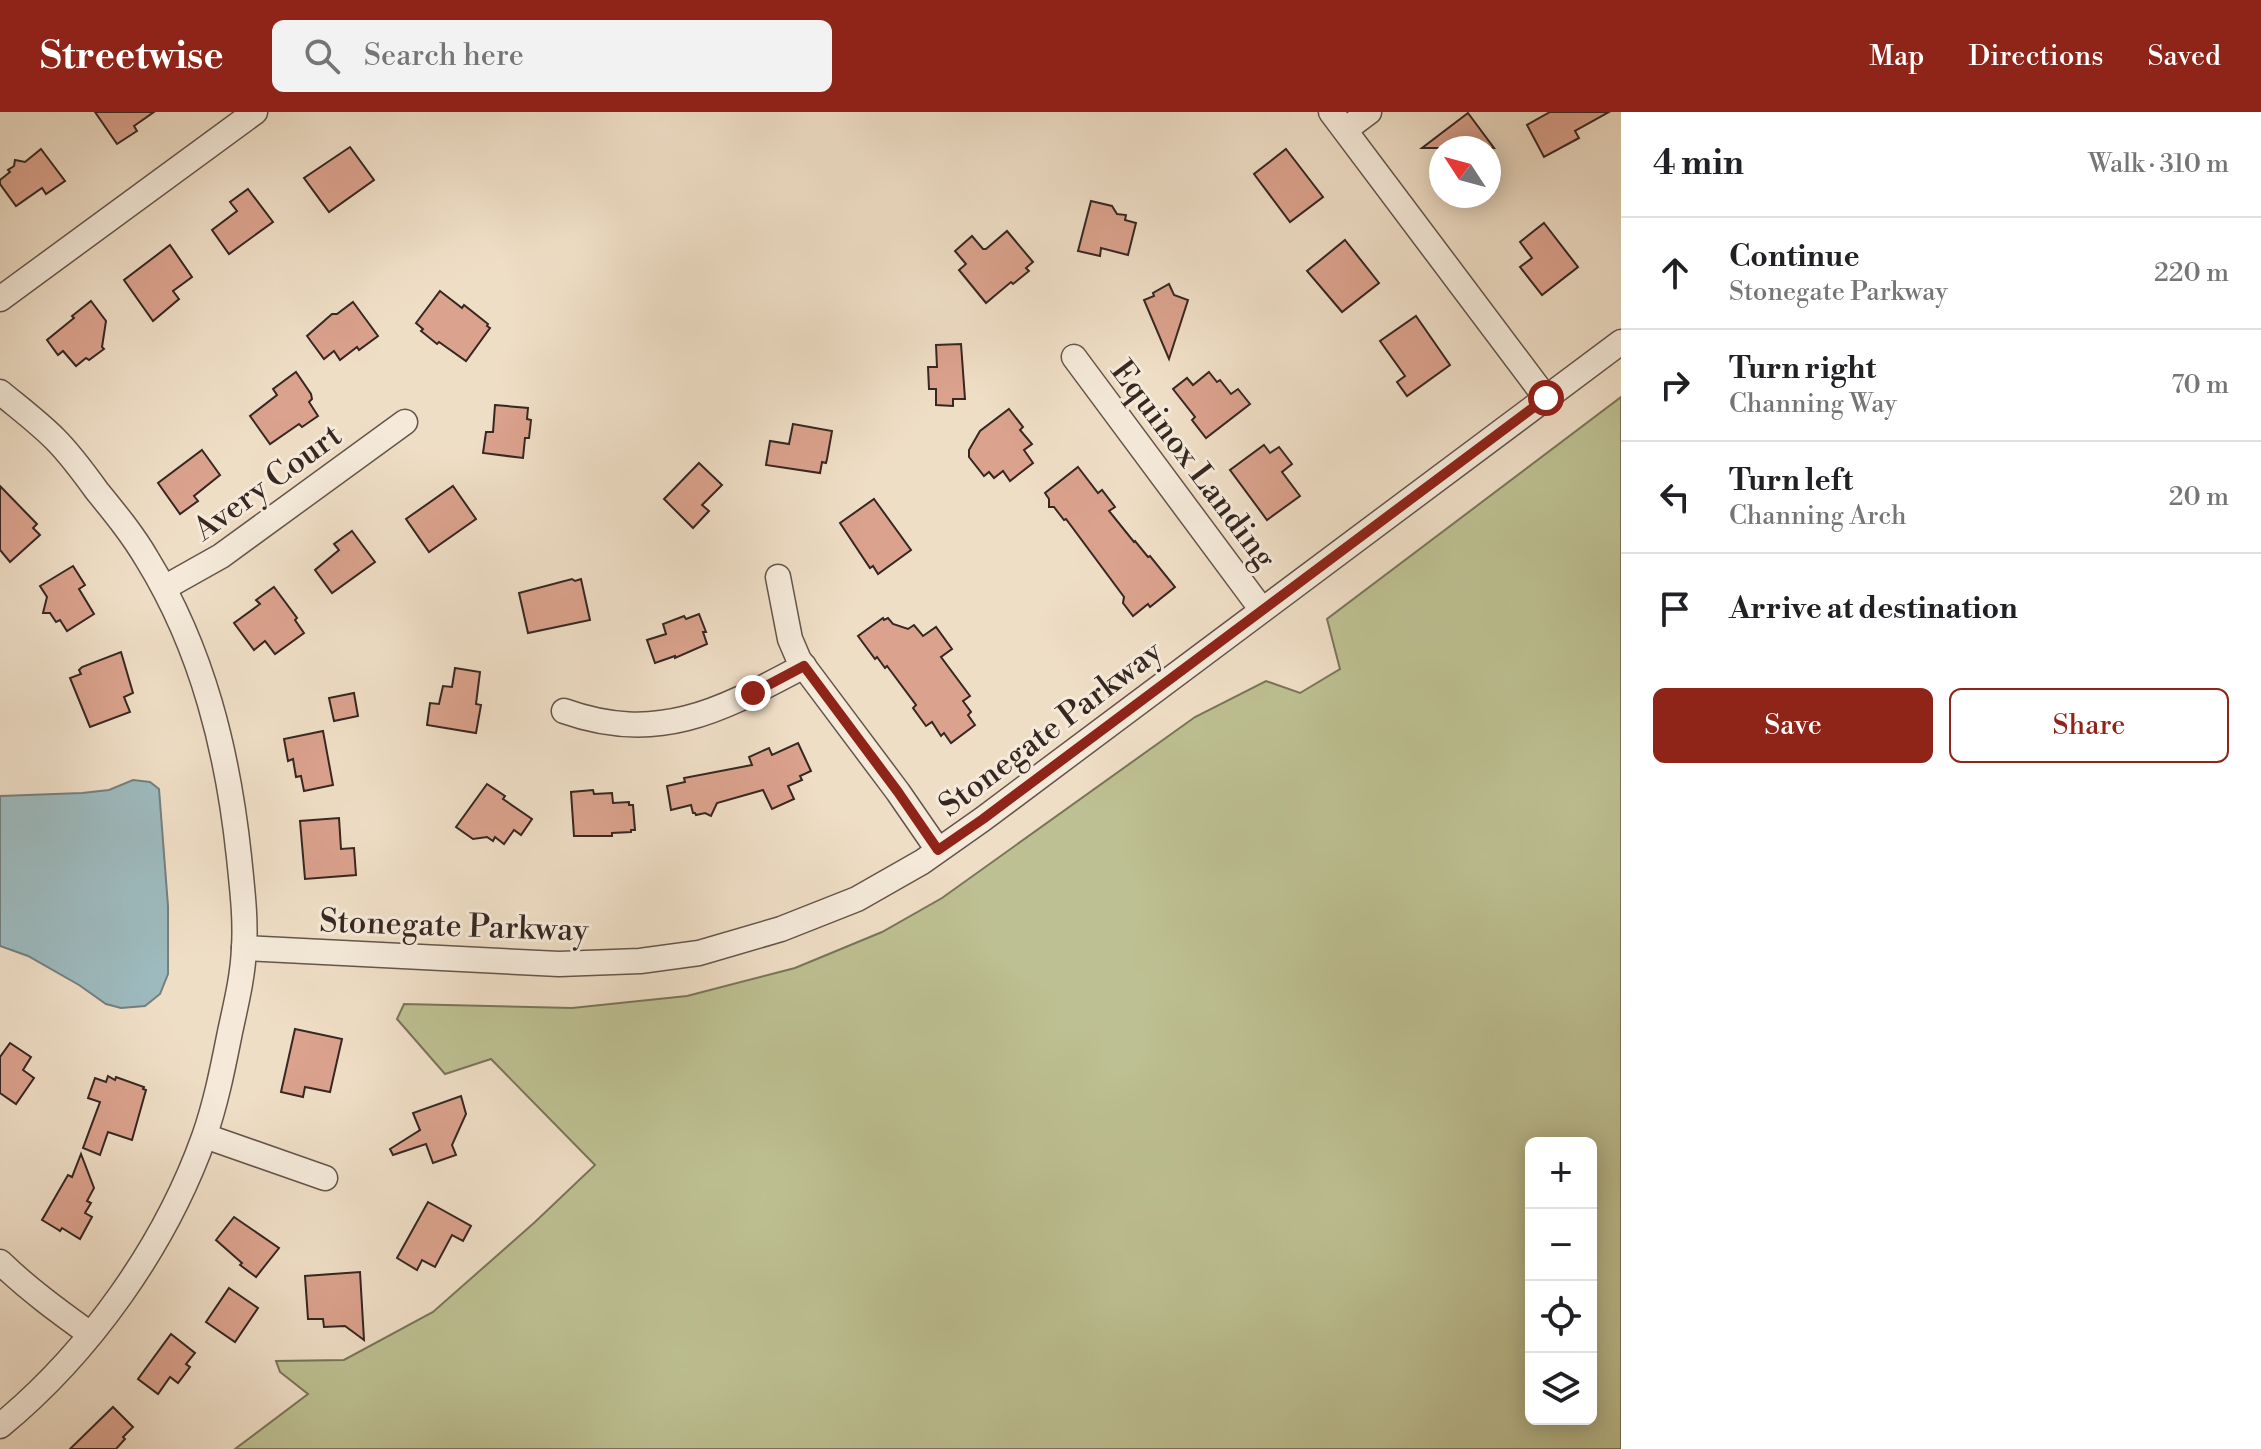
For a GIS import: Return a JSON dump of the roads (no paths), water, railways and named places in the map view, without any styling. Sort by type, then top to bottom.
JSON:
[{"type":"street","points":[[0,299],[255,112]]},
{"type":"street","points":[[1369,112],[1338,121],[1546,398]]},
{"type":"street","name":"Stonegate Parkway","points":[[244,948],[559,964],[658,959],[699,953],[781,929],[857,899],[909,870],[983,819],[1621,342]]},
{"type":"street","name":"Equinox Landing","points":[[1074,357],[1262,610]]},
{"type":"street","points":[[0,392],[56,440],[127,528],[164,588],[199,667],[219,728],[232,793],[243,901],[244,948],[221,1078],[205,1136],[184,1187],[142,1265],[90,1334],[45,1385],[0,1426]]},
{"type":"street","name":"Avery Court","points":[[164,588],[221,556],[405,422]]},
{"type":"street","points":[[778,577],[790,639],[804,666],[938,850]]},
{"type":"street","points":[[564,711],[599,721],[636,726],[662,724],[720,708],[804,666]]},
{"type":"street","points":[[205,1136],[325,1178]]},
{"type":"street","points":[[0,1262],[25,1286],[90,1334]]},
{"type":"water","points":[[133,780],[150,782],[159,789],[168,906],[168,974],[160,994],[145,1006],[121,1008],[106,1004],[28,956],[0,946],[0,796],[109,790]]}]
